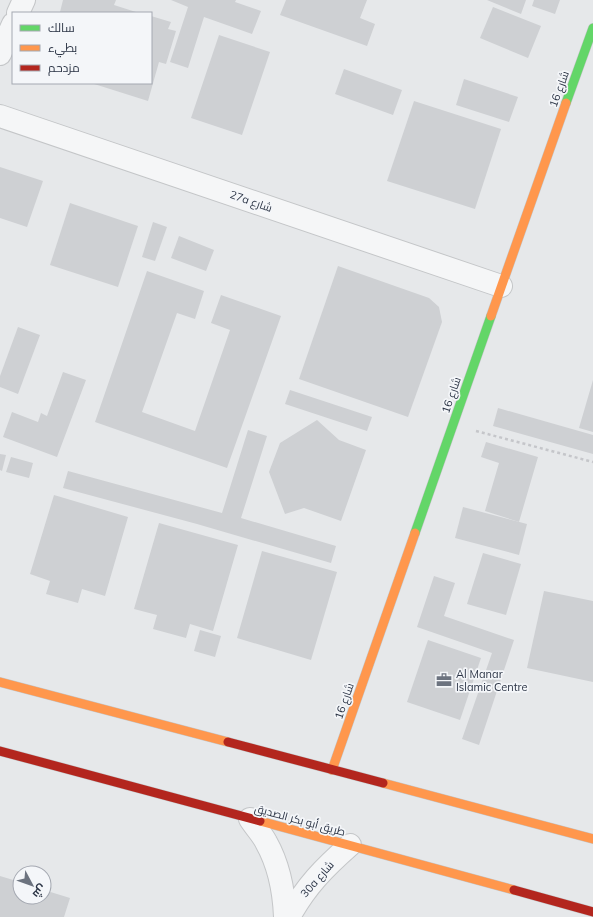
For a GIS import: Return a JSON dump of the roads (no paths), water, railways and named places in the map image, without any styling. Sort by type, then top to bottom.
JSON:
[{"type":"main road","name":"شارع 16","points":[[332,770],[593,28]]},
{"type":"main road","points":[[0,682],[593,839]]},
{"type":"main road","name":"طريق أبو بكر الصديق","points":[[0,751],[593,912]]},
{"type":"street","points":[[18,12],[24,0]]},
{"type":"street","points":[[0,54],[12,26]]},
{"type":"street","name":"27a شارع","points":[[0,116],[501,286]]},
{"type":"street","name":"30a شارع","points":[[250,819],[266,842],[277,868],[284,895],[285,917]]},
{"type":"street","name":"30a شارع","points":[[289,917],[313,880],[350,845]]},
{"type":"place","name":"Al Manar Islamic Centre","points":[[444,680]]}]
